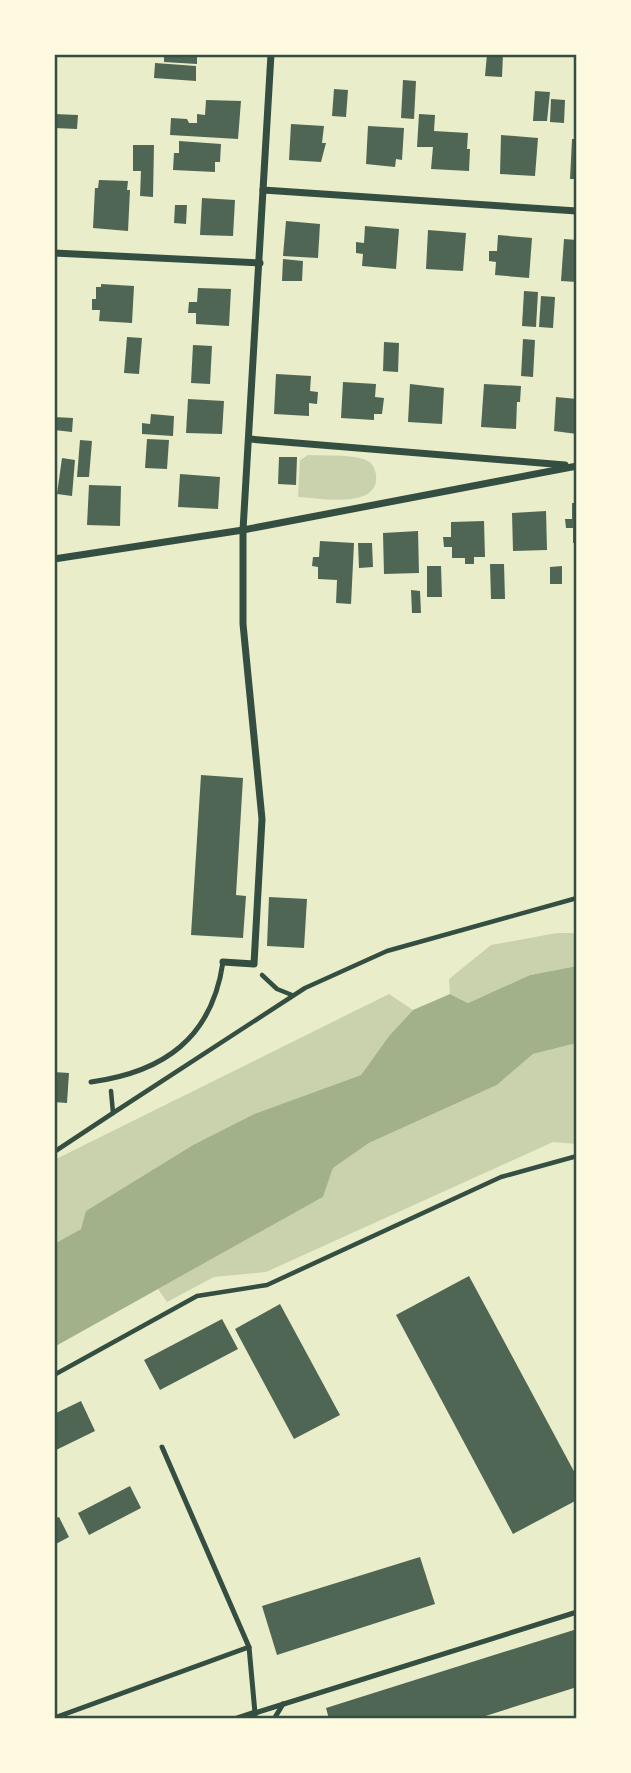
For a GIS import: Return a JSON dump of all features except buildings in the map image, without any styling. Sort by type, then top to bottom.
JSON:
[{"type":"street","points":[[223,962],[254,964],[262,819],[243,624],[243,530],[271,54]]},
{"type":"street","points":[[263,190],[577,211]]},
{"type":"street","points":[[54,253],[260,263]]},
{"type":"street","points":[[249,439],[577,466]]},
{"type":"street","points":[[54,559],[243,530],[577,466]]},
{"type":"street","points":[[237,1719],[255,1713]]},
{"type":"lane","points":[[91,1082],[130,1074],[164,1058],[198,1030],[212,1007],[223,962]]},
{"type":"lane","points":[[162,1447],[249,1647],[255,1713],[577,1612]]},
{"type":"lane","points":[[54,1718],[249,1647]]},
{"type":"lane","points":[[274,1719],[283,1704]]},
{"type":"path","points":[[54,1152],[305,988],[387,951],[577,898]]},
{"type":"path","points":[[254,964],[265,979],[292,996]]},
{"type":"path","points":[[110,1080],[113,1113]]},
{"type":"path","points":[[54,1375],[197,1296],[267,1285],[502,1177],[577,1156]]},
{"type":"shaded area","points":[[308,455],[357,457],[366,460],[375,469],[375,486],[359,498],[346,500],[298,497],[300,460]]},
{"type":"shaded area","points":[[557,933],[577,933],[577,966],[530,975],[468,1003],[450,994],[449,979],[491,945]]},
{"type":"shaded area","points":[[577,966],[577,1043],[533,1054],[497,1085],[369,1143],[333,1168],[323,1197],[54,1347],[54,1244],[81,1229],[86,1211],[193,1145],[254,1114],[361,1075],[389,1036],[413,1010],[450,994],[468,1003],[530,975]]},
{"type":"shaded area","points":[[389,994],[413,1010],[389,1036],[361,1075],[254,1114],[193,1145],[87,1211],[81,1229],[54,1244],[54,1160]]},
{"type":"shaded area","points":[[577,1043],[577,1144],[553,1142],[266,1272],[214,1277],[167,1302],[158,1289],[323,1197],[333,1168],[369,1143],[497,1085],[533,1054]]}]
